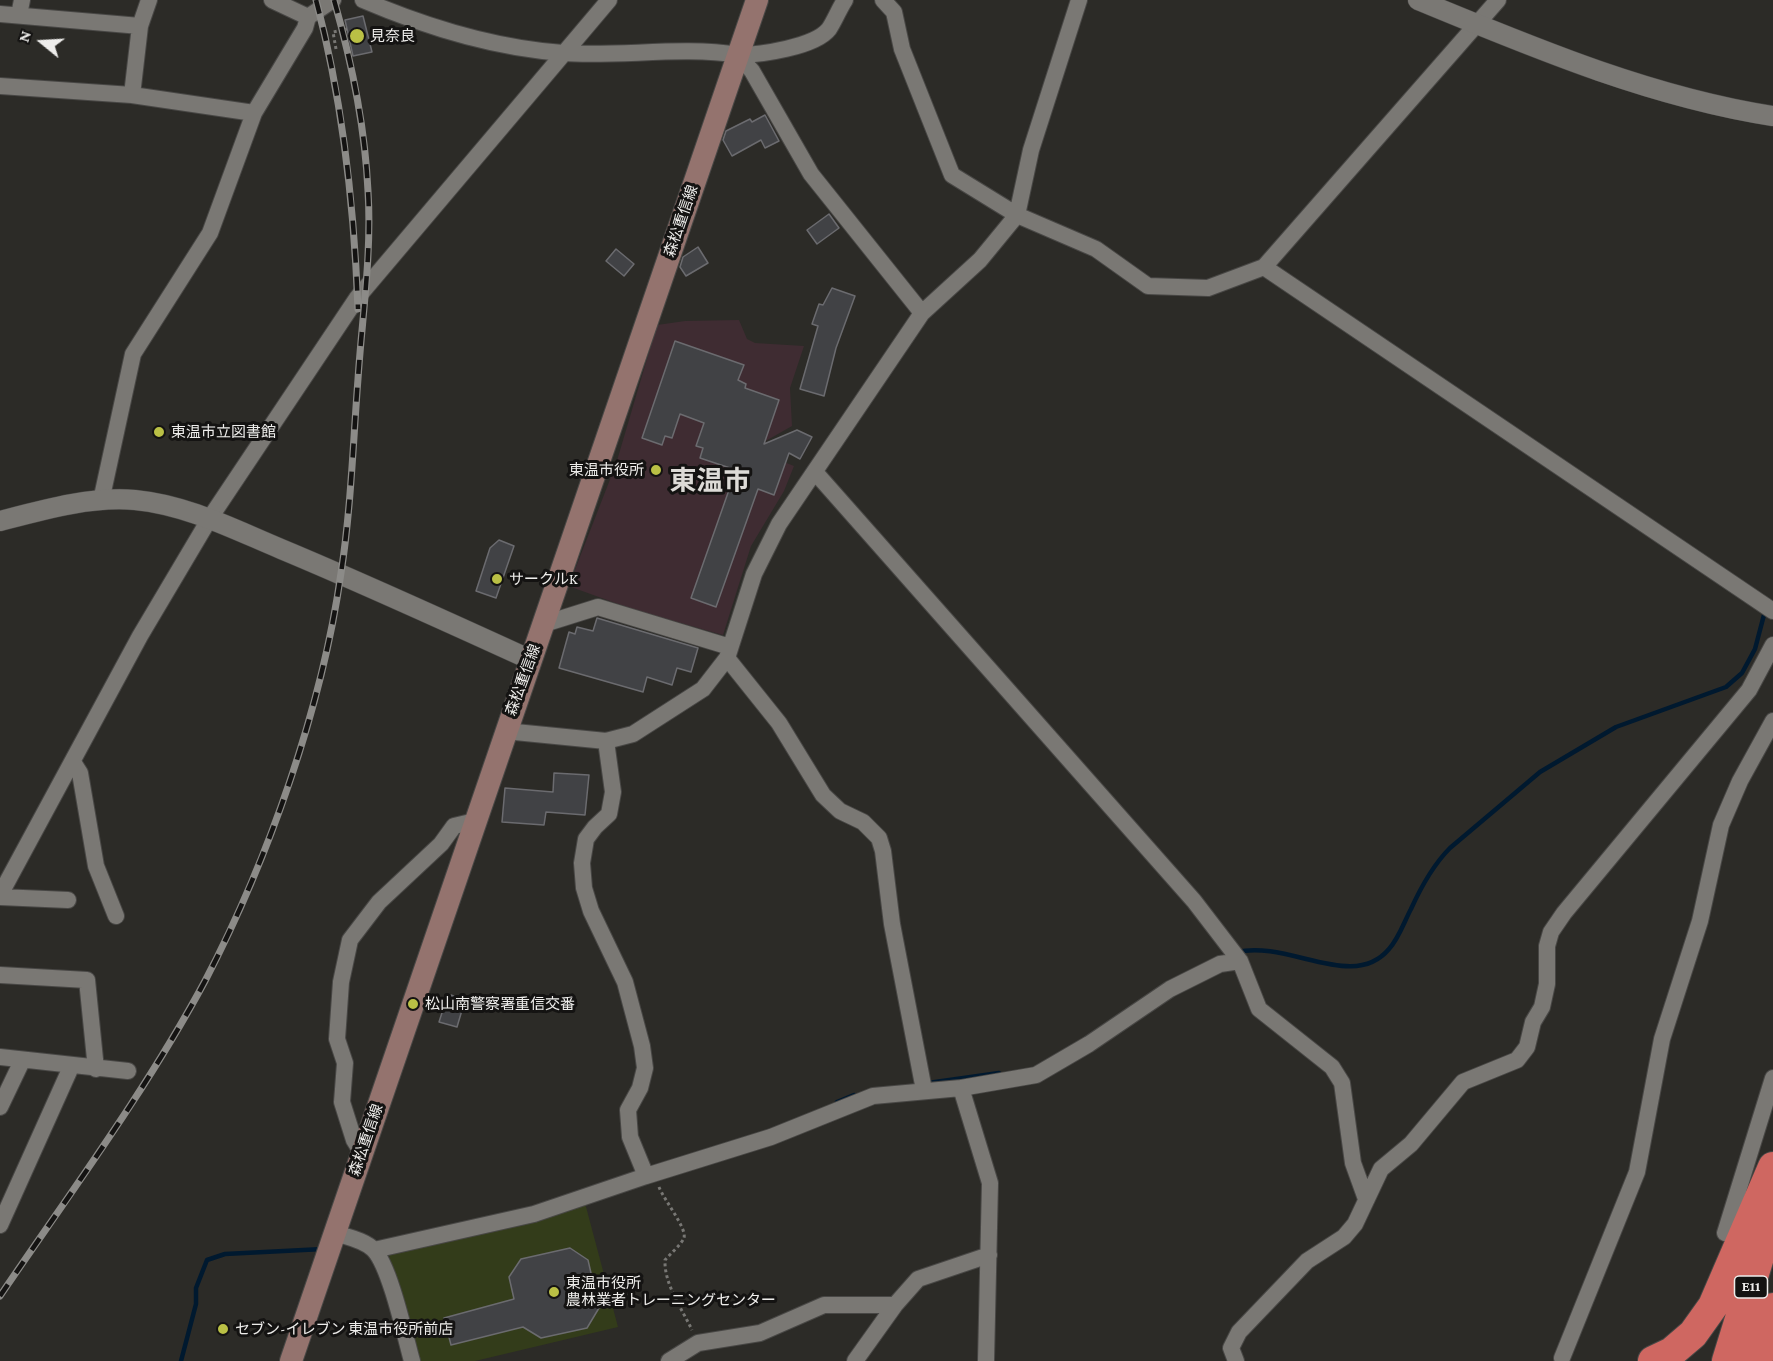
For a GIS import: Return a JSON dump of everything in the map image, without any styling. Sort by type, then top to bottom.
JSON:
[{"type":"highway","points":[[1653,1361],[1672,1352],[1693,1334],[1713,1306],[1773,1167]]},
{"type":"highway","name":"E11","points":[[1727,1361],[1773,1212]]},
{"type":"highway","name":"E11","points":[[1757,1361],[1773,1308]]},
{"type":"main road","name":"森松重信線","points":[[291,1361],[757,0]]},
{"type":"street","points":[[132,96],[140,26],[149,0]]},
{"type":"street","points":[[272,0],[309,17]]},
{"type":"street","points":[[101,501],[133,354],[210,232],[254,113],[305,28],[309,17],[333,0]]},
{"type":"street","points":[[363,0],[450,32],[501,44],[563,53],[738,56],[756,55],[800,45],[827,31],[845,0]]},
{"type":"street","points":[[68,900],[0,896],[140,636],[210,518],[357,298],[609,0]]},
{"type":"street","points":[[883,0],[894,12],[902,49],[952,175],[1017,215],[1096,249],[1148,286],[1208,288],[1264,267],[1498,0]]},
{"type":"street","points":[[505,731],[606,741],[633,734],[704,689],[728,652],[754,574],[779,524],[922,313],[980,260],[1017,215],[1031,150],[1079,0]]},
{"type":"street","points":[[1418,0],[1477,24],[1648,86],[1743,111],[1773,116]]},
{"type":"street","points":[[0,14],[21,8],[140,26]]},
{"type":"street","points":[[738,56],[752,70],[811,174],[922,313]]},
{"type":"street","points":[[0,86],[132,96],[254,113]]},
{"type":"street","points":[[1264,267],[1767,607]]},
{"type":"street","points":[[815,472],[1194,901],[1239,961],[1259,1009],[1332,1067],[1342,1083],[1353,1164],[1366,1199]]},
{"type":"street","points":[[0,521],[101,501],[143,501],[171,506],[210,518],[531,660]]},
{"type":"street","points":[[544,624],[598,607],[728,652],[779,723],[823,795],[840,811],[863,822],[879,838],[883,851],[892,924],[924,1090]]},
{"type":"street","points":[[1236,1361],[1231,1348],[1239,1332],[1307,1261],[1344,1237],[1355,1224],[1381,1169],[1410,1144],[1463,1082],[1517,1060],[1527,1047],[1533,1022],[1542,1007],[1547,984],[1546,946],[1551,932],[1571,904],[1749,690],[1773,645]]},
{"type":"street","points":[[1562,1358],[1637,1172],[1662,1040],[1700,921],[1721,825],[1740,781],[1773,721]]},
{"type":"street","points":[[606,741],[613,792],[609,814],[595,826],[586,839],[582,863],[584,888],[591,911],[625,982],[642,1046],[645,1068],[640,1088],[628,1110],[630,1137],[650,1175]]},
{"type":"street","points":[[73,762],[80,773],[96,866],[116,916]]},
{"type":"street","points":[[362,1153],[354,1140],[342,1102],[345,1063],[337,1039],[341,982],[350,940],[380,902],[441,844],[454,826],[475,820]]},
{"type":"street","points":[[374,1250],[534,1214],[771,1137],[873,1095],[961,1088],[1036,1075],[1089,1044],[1170,989],[1220,964],[1239,961]]},
{"type":"street","points":[[0,975],[87,980],[96,1069]]},
{"type":"street","points":[[0,1057],[70,1067],[128,1071]]},
{"type":"street","points":[[0,1107],[22,1061]]},
{"type":"street","points":[[0,1225],[70,1067]]},
{"type":"street","points":[[1725,1233],[1771,1098],[1773,1078]]},
{"type":"street","points":[[961,1088],[990,1183],[986,1361]]},
{"type":"street","points":[[335,1233],[358,1240],[374,1250],[393,1290],[411,1361]]},
{"type":"street","points":[[855,1361],[895,1305],[918,1279],[989,1255]]},
{"type":"street","points":[[669,1361],[698,1343],[760,1333],[824,1305],[895,1305]]},
{"type":"path","points":[[336,49],[333,32],[347,29]]},
{"type":"path","points":[[650,1175],[670,1210],[682,1223],[684,1239],[665,1260],[665,1266],[667,1276],[698,1343]]},
{"type":"shaded area","points":[[739,320],[747,339],[755,343],[804,346],[790,388],[792,426],[755,447],[754,450],[794,466],[784,491],[751,546],[723,635],[635,610],[571,587],[569,585],[616,464],[657,325],[685,321]]},
{"type":"green space","points":[[585,1203],[618,1327],[475,1361],[417,1361],[388,1252]]},
{"type":"building","points":[[363,16],[372,52],[353,56],[345,20]]},
{"type":"building","points":[[765,115],[779,141],[765,148],[761,140],[732,156],[723,140],[726,131],[750,119],[752,122]]},
{"type":"building","points":[[829,214],[839,228],[817,244],[807,230]]},
{"type":"building","points":[[698,247],[708,263],[686,276],[680,267],[683,257]]},
{"type":"building","points":[[616,249],[634,264],[624,276],[606,261]]},
{"type":"building","points":[[832,288],[855,296],[836,348],[824,396],[800,389],[818,326],[812,324],[819,304],[823,305]]},
{"type":"building","points":[[675,341],[744,365],[738,380],[746,384],[745,388],[779,400],[764,444],[797,430],[812,437],[800,459],[789,453],[774,495],[758,489],[716,607],[691,598],[736,470],[700,458],[703,448],[696,446],[704,423],[680,414],[672,438],[665,436],[662,445],[642,438]]},
{"type":"building","points":[[499,540],[514,546],[496,598],[476,591],[490,548]]},
{"type":"building","points":[[597,618],[698,648],[691,672],[677,668],[672,685],[647,677],[643,692],[559,668],[569,632],[575,634],[577,627],[593,631]]},
{"type":"building","points":[[554,773],[589,775],[585,815],[546,812],[544,825],[502,822],[505,788],[553,792]]},
{"type":"building","points":[[448,994],[465,1000],[457,1027],[439,1022]]},
{"type":"building","name":"東温市役所 農林業者トレーニングセンター","points":[[570,1248],[588,1260],[599,1308],[587,1328],[541,1338],[523,1327],[451,1345],[444,1318],[514,1299],[509,1277],[521,1259]]},
{"type":"waterway","points":[[1237,952],[1257,950],[1339,966],[1357,966],[1374,961],[1393,945],[1428,877],[1450,848],[1540,772],[1616,727],[1726,687],[1742,673],[1755,649],[1765,611]]},
{"type":"waterway","points":[[928,1083],[999,1073]]},
{"type":"waterway","points":[[837,1102],[854,1095]]},
{"type":"waterway","points":[[181,1361],[196,1304],[196,1288],[207,1260],[225,1254],[323,1249]]},
{"type":"railway","points":[[316,0],[333,76],[346,153],[354,231],[358,309]]},
{"type":"railway","points":[[0,1296],[133,1102],[205,981],[271,834],[321,677],[341,573],[347,525],[369,238],[361,119],[352,71],[334,0]]},
{"type":"place","name":"見奈良","points":[[357,36]]},
{"type":"place","name":"東温市立図書館","points":[[159,432]]},
{"type":"place","name":"東温市役所","points":[[656,470]]},
{"type":"place","name":"サークルK","points":[[497,579]]},
{"type":"place","name":"松山南警察署重信交番","points":[[413,1004]]},
{"type":"place","name":"東温市役所 農林業者トレーニングセンター","points":[[554,1292]]},
{"type":"place","name":"セブン-イレブン 東温市役所前店","points":[[223,1329]]},
{"type":"district","name":"東温市","points":[[710,482]]}]
